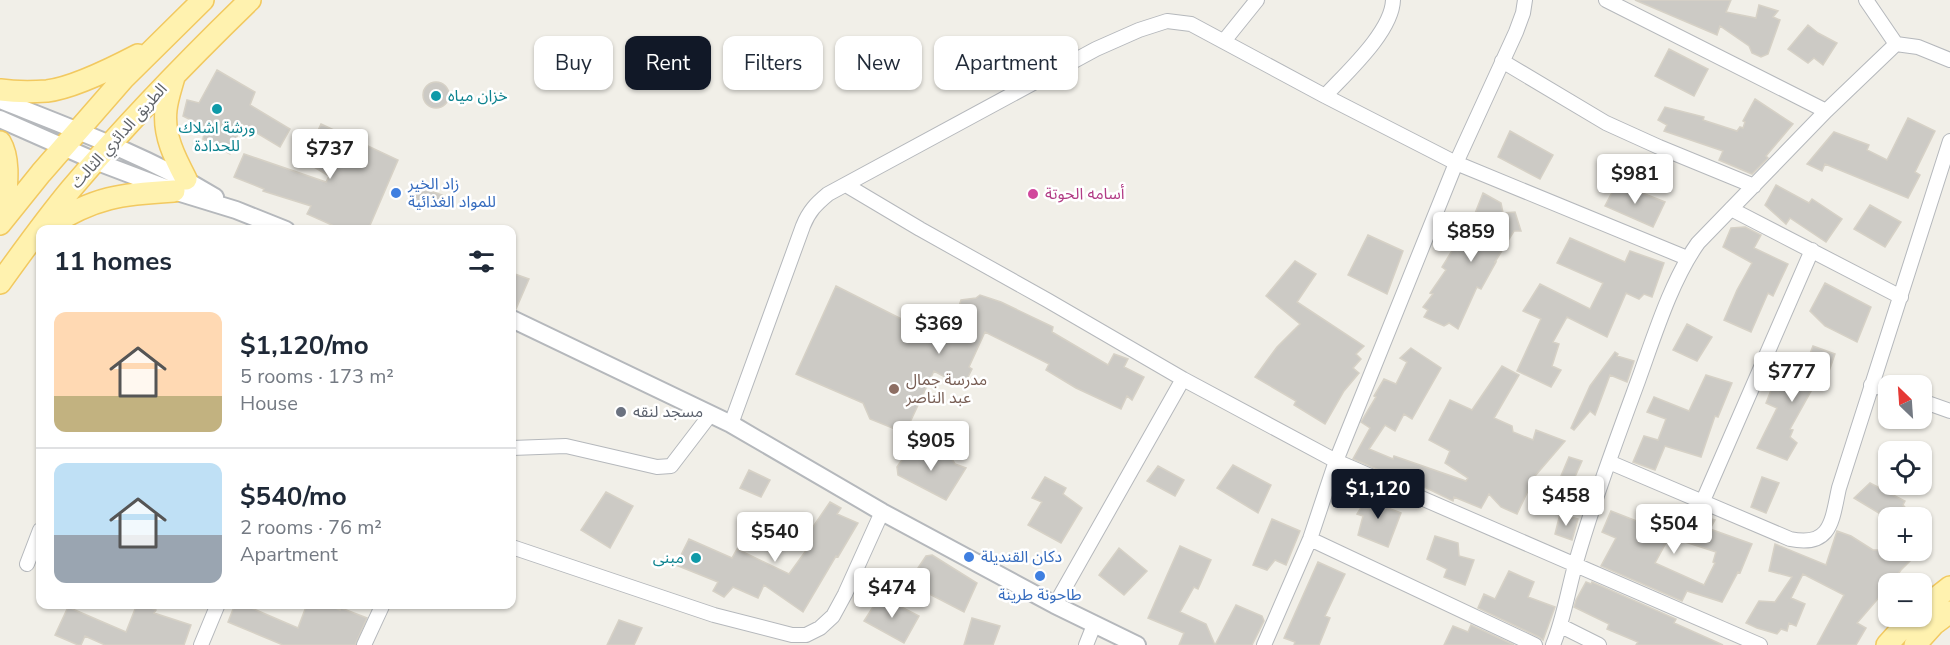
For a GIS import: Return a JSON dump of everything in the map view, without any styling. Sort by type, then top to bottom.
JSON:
[{"type":"main road","name":"الطريق الدائري الثالث","points":[[2,220],[62,148],[152,48],[203,0]]},
{"type":"main road","name":"الطريق الدائري الثالث","points":[[45,225],[110,144],[250,0]]},
{"type":"main road","points":[[0,90],[48,91],[111,69],[152,48]]},
{"type":"main road","points":[[51,225],[70,213],[98,201],[180,185],[166,127],[166,110],[174,76]]},
{"type":"main road","points":[[0,142],[6,165],[2,220]]},
{"type":"main road","name":"الطريق الدائري الثالث","points":[[0,284],[36,237]]},
{"type":"main road","points":[[1932,601],[1950,587]]},
{"type":"main road","points":[[1915,645],[1934,624],[1950,612]]},
{"type":"main road","points":[[1887,645],[1903,627]]},
{"type":"street","points":[[1224,41],[1257,0]]},
{"type":"street","points":[[1325,96],[1374,44],[1392,9],[1393,0]]},
{"type":"street","points":[[1264,645],[1310,539],[1336,461],[1456,163],[1516,32],[1525,0]]},
{"type":"street","points":[[1606,0],[1826,111]]},
{"type":"street","points":[[1866,0],[1896,44],[1918,47],[1950,60]]},
{"type":"street","points":[[1875,14],[1883,0]]},
{"type":"street","points":[[731,424],[810,209],[828,194],[1096,49],[1139,30],[1167,21],[1191,24],[1456,163],[1687,258]]},
{"type":"street","points":[[1553,645],[1561,626],[1575,563],[1609,462],[1687,258],[1698,243],[1826,111],[1896,44]]},
{"type":"street","points":[[1502,61],[1606,123],[1754,186]]},
{"type":"street","points":[[0,100],[110,144],[180,185],[274,225]]},
{"type":"street","points":[[0,119],[95,161],[180,185]]},
{"type":"street","points":[[1609,462],[1790,538],[1802,541],[1821,536],[1828,530],[1871,385],[1950,141]]},
{"type":"street","points":[[846,185],[1183,379],[1336,461],[1760,645]]},
{"type":"street","points":[[1731,209],[1901,297]]},
{"type":"street","points":[[1702,503],[1812,250]]},
{"type":"street","points":[[516,322],[731,424],[882,512],[1054,605],[1137,645]]},
{"type":"street","points":[[1054,605],[1183,379]]},
{"type":"street","points":[[1871,385],[1878,387]]},
{"type":"street","points":[[1932,405],[1950,411]]},
{"type":"street","points":[[516,448],[566,446],[657,467],[671,466],[710,414]]},
{"type":"street","points":[[516,548],[714,615],[792,635],[806,635],[820,628],[833,616],[882,512]]},
{"type":"street","points":[[1310,539],[1535,645]]},
{"type":"street","points":[[27,564],[36,540]]},
{"type":"street","points":[[201,645],[216,609]]},
{"type":"street","points":[[364,645],[381,609]]},
{"type":"street","points":[[1086,645],[1094,625]]},
{"type":"street","points":[[1561,626],[1599,645]]},
{"type":"building","points":[[1635,0],[1731,0],[1726,12],[1756,18],[1759,5],[1778,11],[1773,17],[1780,20],[1768,54],[1761,57],[1752,53],[1749,46],[1720,26],[1717,35]]},
{"type":"building","points":[[1808,25],[1837,43],[1823,65],[1814,58],[1808,63],[1788,49]]},
{"type":"building","points":[[1669,49],[1708,69],[1694,96],[1655,76]]},
{"type":"building","name":"ورشة اشلاك للحدادة","points":[[217,70],[255,92],[250,105],[290,129],[280,147],[242,124],[230,154],[203,139],[205,127],[183,116],[187,100],[199,103]]},
{"type":"building","name":"خزان مياه","points":[[436,82],[446,85],[449,95],[446,105],[436,108],[426,105],[423,95],[426,85]]},
{"type":"building","points":[[1755,99],[1793,124],[1766,156],[1768,158],[1752,174],[1719,160],[1723,151],[1664,131],[1667,125],[1658,120],[1665,107],[1704,117],[1703,120],[1737,131],[1740,127],[1743,128],[1745,122],[1743,121]]},
{"type":"building","points":[[1908,118],[1935,131],[1915,172],[1920,175],[1908,198],[1825,164],[1822,171],[1807,164],[1834,132],[1869,145],[1867,150],[1887,160]]},
{"type":"building","points":[[321,124],[398,160],[370,225],[332,225],[307,214],[311,206],[263,191],[264,189],[234,177],[244,154],[326,182],[329,176],[304,161]]},
{"type":"building","points":[[1510,131],[1553,155],[1540,179],[1498,157]]},
{"type":"building","points":[[1617,183],[1665,202],[1653,227],[1605,206]]},
{"type":"building","points":[[411,184],[442,195],[440,207],[411,200]]},
{"type":"building","points":[[1776,185],[1809,203],[1812,199],[1842,219],[1826,242],[1790,218],[1786,224],[1765,205]]},
{"type":"building","points":[[1483,193],[1501,203],[1503,213],[1515,212],[1521,231],[1514,231],[1481,289],[1477,287],[1458,329],[1449,323],[1444,326],[1424,317],[1428,310],[1423,307],[1446,270],[1442,267],[1458,241],[1463,244]]},
{"type":"building","points":[[1870,205],[1901,222],[1885,247],[1854,229]]},
{"type":"building","points":[[1745,227],[1761,235],[1754,248],[1788,264],[1773,296],[1768,293],[1751,332],[1724,320],[1752,263],[1723,247],[1731,228]]},
{"type":"building","points":[[1368,235],[1403,251],[1387,294],[1348,275]]},
{"type":"building","points":[[1570,238],[1625,262],[1630,251],[1664,263],[1652,297],[1644,294],[1639,299],[1626,293],[1607,337],[1567,317],[1553,342],[1559,344],[1552,366],[1561,370],[1551,387],[1517,371],[1541,319],[1523,311],[1540,284],[1590,309],[1603,283],[1557,263]]},
{"type":"building","points":[[1295,261],[1316,274],[1297,302],[1364,346],[1356,354],[1361,359],[1353,368],[1359,373],[1344,391],[1325,424],[1294,405],[1296,401],[1255,377],[1277,347],[1300,324],[1266,296]]},
{"type":"building","points":[[516,274],[529,279],[516,309]]},
{"type":"building","points":[[1825,283],[1871,307],[1857,342],[1825,326],[1810,311]]},
{"type":"building","points":[[836,286],[947,342],[961,300],[976,298],[980,295],[1001,302],[1053,327],[1052,332],[1108,365],[1114,354],[1128,359],[1124,367],[1144,377],[1132,400],[1127,396],[1121,409],[1076,388],[1046,370],[1049,364],[985,332],[969,367],[972,369],[963,387],[934,371],[905,433],[870,419],[863,403],[796,374]]},
{"type":"building","points":[[1687,324],[1712,337],[1697,361],[1673,350]]},
{"type":"building","points":[[1813,346],[1835,354],[1826,380],[1819,377],[1790,429],[1793,430],[1790,437],[1797,443],[1787,460],[1757,448],[1777,408],[1766,403],[1777,375],[1798,384]]},
{"type":"building","points":[[1411,348],[1441,368],[1412,419],[1404,414],[1395,431],[1385,425],[1369,449],[1393,459],[1394,456],[1466,481],[1468,478],[1445,463],[1450,451],[1429,440],[1450,400],[1472,410],[1502,366],[1519,375],[1494,418],[1512,426],[1513,432],[1533,440],[1536,430],[1565,441],[1535,476],[1517,514],[1501,507],[1489,494],[1481,508],[1454,497],[1453,501],[1416,483],[1415,485],[1353,459],[1370,428],[1361,422],[1376,397],[1374,396],[1384,379],[1396,384],[1407,362],[1400,358]]},
{"type":"building","points":[[1615,352],[1617,356],[1634,361],[1627,382],[1610,375],[1595,415],[1590,411],[1574,430],[1571,428],[1590,386]]},
{"type":"building","points":[[1706,375],[1732,383],[1718,417],[1715,416],[1701,457],[1665,446],[1655,470],[1633,462],[1644,436],[1658,440],[1666,419],[1647,412],[1654,397],[1689,411]]},
{"type":"building","points":[[912,446],[952,459],[955,464],[966,468],[946,500],[898,475],[897,467]]},
{"type":"building","points":[[1569,457],[1582,461],[1570,488],[1558,483]]},
{"type":"building","points":[[1233,465],[1271,485],[1258,513],[1217,488]]},
{"type":"building","points":[[1158,466],[1184,480],[1175,496],[1147,481]]},
{"type":"building","points":[[749,470],[770,480],[761,497],[740,488]]},
{"type":"building","points":[[1045,477],[1066,488],[1063,494],[1082,508],[1061,543],[1028,525],[1042,502],[1032,498]]},
{"type":"building","points":[[1762,477],[1779,483],[1766,513],[1751,507]]},
{"type":"building","points":[[1870,483],[1878,487],[1878,495],[1893,495],[1905,501],[1903,505],[1905,507],[1878,507],[1878,513],[1854,498]]},
{"type":"building","points":[[606,492],[633,506],[610,548],[581,530]]},
{"type":"building","points":[[1370,493],[1389,500],[1388,508],[1401,513],[1388,547],[1358,535],[1363,516],[1357,514]]},
{"type":"building","points":[[830,502],[841,508],[837,514],[858,523],[803,612],[764,585],[758,598],[733,587],[724,597],[713,591],[718,582],[676,565],[689,539],[732,558],[737,549],[789,574],[813,541],[806,537]]},
{"type":"building","points":[[1680,510],[1715,520],[1710,529],[1752,544],[1740,573],[1738,572],[1722,602],[1687,591],[1682,601],[1601,566],[1616,538],[1602,532],[1611,511],[1639,522],[1638,524],[1668,539],[1655,563],[1704,585],[1715,563],[1713,562],[1716,552],[1667,536]]},
{"type":"building","points":[[1560,514],[1578,519],[1572,540],[1555,534]]},
{"type":"building","points":[[1272,519],[1300,531],[1286,565],[1275,560],[1267,570],[1253,565]]},
{"type":"building","points":[[1837,531],[1851,536],[1873,550],[1878,550],[1878,561],[1910,561],[1899,573],[1878,573],[1878,599],[1857,623],[1866,628],[1856,645],[1817,645],[1844,595],[1803,574],[1791,598],[1805,604],[1796,626],[1789,623],[1787,631],[1781,629],[1777,634],[1746,623],[1759,601],[1775,602],[1792,577],[1769,571],[1775,544],[1826,565]]},
{"type":"building","points":[[1435,536],[1458,543],[1459,556],[1474,560],[1465,585],[1444,577],[1447,569],[1427,559]]},
{"type":"building","points":[[1180,546],[1211,560],[1198,589],[1194,587],[1180,612],[1206,624],[1215,645],[1179,645],[1184,633],[1148,618]]},
{"type":"building","points":[[1119,548],[1147,571],[1124,595],[1099,575]]},
{"type":"building","points":[[932,555],[977,583],[964,612],[908,583],[926,556]]},
{"type":"building","points":[[1318,562],[1345,574],[1325,616],[1330,618],[1319,645],[1294,645],[1295,642],[1284,638]]},
{"type":"building","points":[[1509,571],[1534,582],[1528,597],[1555,607],[1543,640],[1478,608],[1484,594],[1495,599]]},
{"type":"building","points":[[1586,582],[1591,584],[1592,582],[1676,619],[1674,623],[1723,645],[1636,645],[1638,642],[1607,629],[1609,624],[1574,607]]},
{"type":"building","points":[[880,596],[919,616],[904,643],[864,621]]},
{"type":"building","points":[[1236,605],[1262,616],[1264,621],[1252,645],[1215,645]]},
{"type":"building","points":[[67,609],[73,609],[126,632],[135,609],[154,609],[156,610],[154,613],[191,625],[184,645],[105,645],[85,636],[81,645],[78,645],[55,635]]},
{"type":"building","points":[[233,609],[254,609],[298,628],[305,609],[344,609],[367,618],[355,645],[283,645],[228,622]]},
{"type":"building","points":[[972,618],[1000,626],[993,645],[964,645]]},
{"type":"building","points":[[619,620],[642,628],[634,645],[607,645]]},
{"type":"building","points":[[1471,625],[1514,645],[1444,645],[1453,626],[1468,632]]},
{"type":"place","name":"خزان مياه","points":[[436,96]]},
{"type":"place","name":"ورشة اشلاك للحدادة","points":[[217,109]]},
{"type":"place","name":"زاد الخير للمواد الغذائية","points":[[396,193]]},
{"type":"place","name":"أسامه الحوتة","points":[[1033,194]]},
{"type":"place","name":"مدرسة جمال عبد الناصر","points":[[894,389]]},
{"type":"place","name":"مسجد لنقه","points":[[621,412]]},
{"type":"place","name":"دكان القنديلة","points":[[969,557]]},
{"type":"place","name":"مبنى","points":[[696,558]]},
{"type":"place","name":"طاحونة طرينة","points":[[1040,576]]}]
